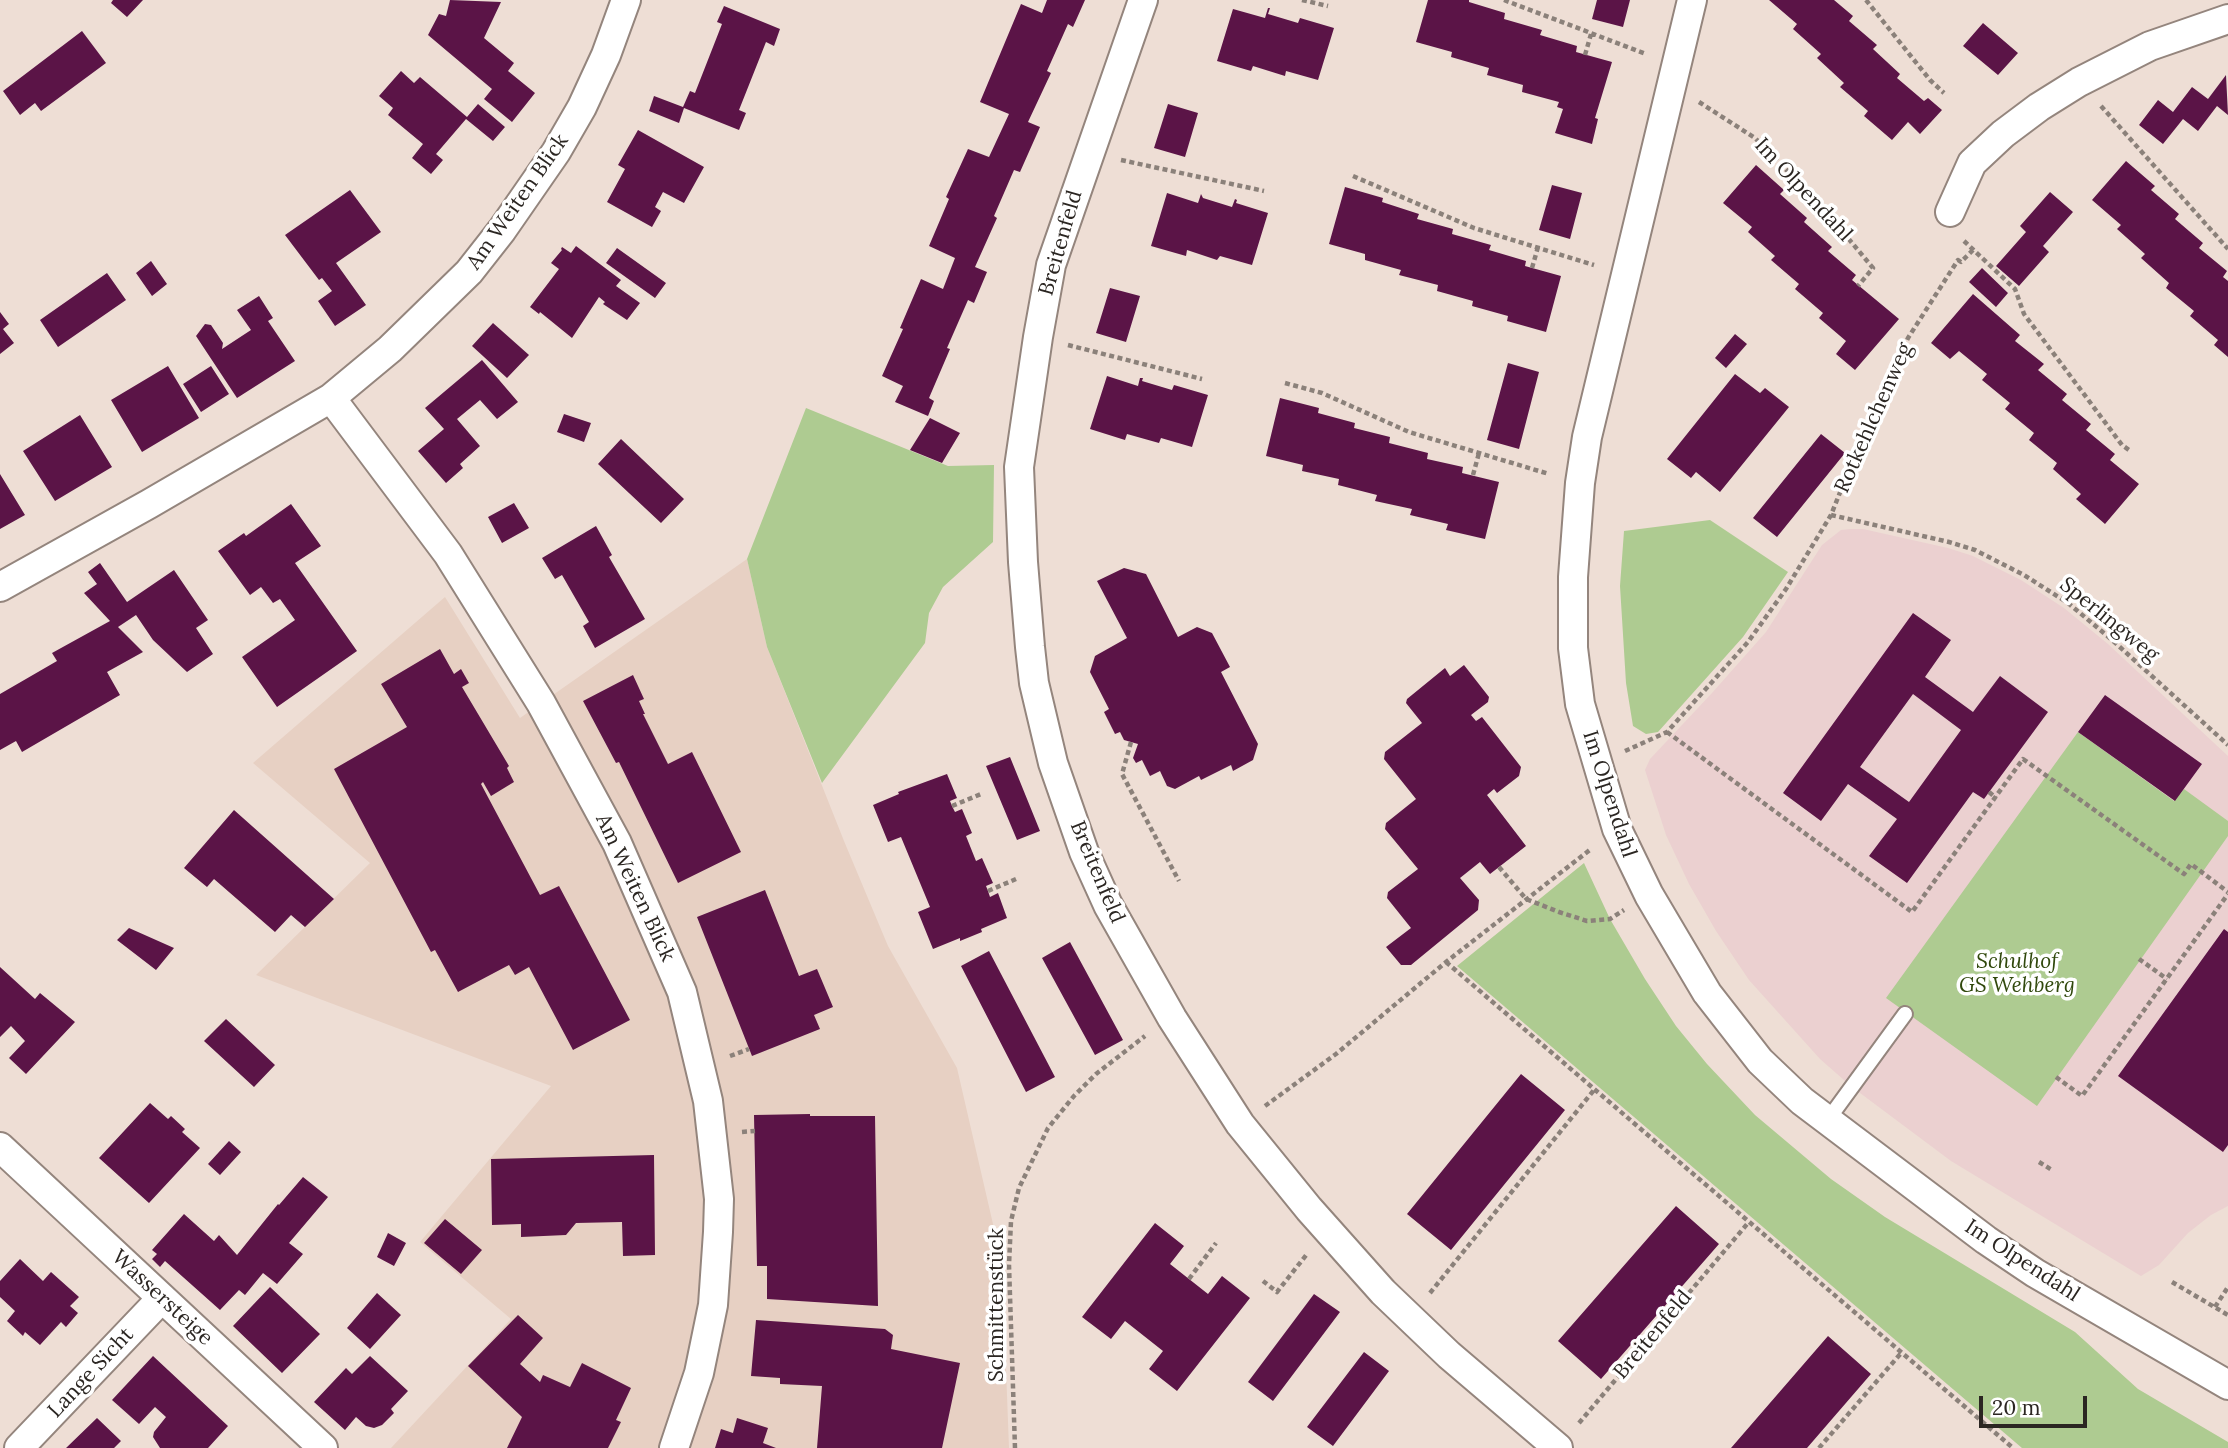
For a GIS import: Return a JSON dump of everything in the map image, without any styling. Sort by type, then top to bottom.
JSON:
[{"type":"street","name":"Am Weiten Blick","points":[[0,587],[331,398],[390,349],[469,272],[556,152],[582,107],[606,55],[626,0]]},
{"type":"street","name":"Breitenfeld","points":[[1143,0],[1051,265],[1019,467],[1023,562],[1037,697],[1053,763],[1084,852],[1114,915],[1172,1018],[1240,1125],[1340,1245],[1410,1318],[1467,1371],[1558,1448]]},
{"type":"street","name":"Im Olpendahl","points":[[1692,0],[1587,437],[1580,483],[1573,577],[1573,648],[1580,704],[1617,829],[1649,895],[1707,993],[1760,1061],[1827,1121],[1986,1240],[2035,1273],[2228,1385]]},
{"type":"street","points":[[1950,212],[1972,163],[2021,121],[2079,82],[2150,46],[2228,19]]},
{"type":"street","name":"Am Weiten Blick","points":[[331,398],[448,554],[541,703],[617,842],[682,992],[708,1101],[719,1199],[713,1305],[699,1373],[674,1448]]},
{"type":"street","name":"Wassersteige","points":[[0,1147],[323,1448]]},
{"type":"street","name":"Lange Sicht","points":[[19,1448],[162,1297]]},
{"type":"lane","points":[[1827,1121],[1905,1014]]},
{"type":"path","points":[[1301,0],[1328,6]]},
{"type":"path","name":"Im Olpendahl","points":[[1504,0],[1591,33],[1674,75],[1755,138],[1817,201],[1873,268],[1858,286]]},
{"type":"path","points":[[1866,0],[1930,80],[1944,93]]},
{"type":"path","points":[[1585,55],[1591,33]]},
{"type":"path","points":[[2079,82],[2228,249]]},
{"type":"path","points":[[1089,150],[1264,191]]},
{"type":"path","points":[[1353,176],[1474,228],[1626,273]]},
{"type":"path","points":[[1532,268],[1538,247]]},
{"type":"path","name":"Rotkehlchenweg","points":[[1596,762],[1650,742],[1667,732],[1760,627],[1800,568],[1831,514],[1865,430],[1908,338],[1958,260],[1961,262],[1973,250],[2015,289],[2024,314],[2122,445],[2129,450]]},
{"type":"path","points":[[1038,337],[1202,379]]},
{"type":"path","points":[[1285,383],[1322,393],[1409,432],[1580,483]]},
{"type":"path","points":[[1473,475],[1479,453]]},
{"type":"path","name":"Sperlingweg","points":[[1831,514],[1975,550],[2024,575],[2077,610],[2228,745]]},
{"type":"path","points":[[1667,732],[1912,912],[2023,759],[2185,874],[2191,864],[2228,893],[2082,1096],[2056,1077]]},
{"type":"path","points":[[1130,742],[1122,775],[1179,880]]},
{"type":"path","points":[[1989,792],[1996,798]]},
{"type":"path","points":[[952,806],[981,794]]},
{"type":"path","points":[[1240,1125],[1336,1054],[1446,962],[1617,829]]},
{"type":"path","points":[[1499,867],[1526,899],[1587,921],[1610,919],[1649,895]]},
{"type":"path","points":[[988,891],[1016,879]]},
{"type":"path","points":[[2139,959],[2167,979]]},
{"type":"path","points":[[1446,962],[2013,1448]]},
{"type":"path","name":"Schmittenstück","points":[[1016,1447],[1009,1265],[1011,1221],[1024,1175],[1048,1128],[1084,1085],[1128,1047],[1172,1018]]},
{"type":"path","points":[[1410,1318],[1594,1090]]},
{"type":"path","points":[[2039,1162],[2052,1170]]},
{"type":"path","name":"Breitenfeld","points":[[1558,1448],[1748,1223]]},
{"type":"path","points":[[1189,1279],[1216,1243]]},
{"type":"path","points":[[1263,1281],[1277,1292],[1302,1260]]},
{"type":"path","points":[[2172,1282],[2228,1315]]},
{"type":"path","points":[[2215,1307],[2228,1287]]},
{"type":"path","points":[[1819,1448],[1902,1352]]},
{"type":"shaded area","points":[[1863,529],[1948,548],[1973,556],[2021,580],[2064,608],[2108,644],[2228,756],[2228,1206],[2188,1233],[2159,1265],[2141,1276],[1951,1161],[1852,1087],[1820,1059],[1749,980],[1689,884],[1666,835],[1645,770],[1650,759],[1766,632],[1822,545],[1841,530]]},
{"type":"shaded area","points":[[747,559],[767,647],[844,841],[888,946],[957,1068],[1002,1263],[1009,1448],[391,1448],[511,1319],[420,1242],[551,1086],[256,975],[370,863],[253,763],[445,597],[520,718]]},
{"type":"green space","points":[[806,408],[948,466],[994,465],[993,542],[943,587],[929,613],[925,643],[822,783],[767,647],[747,559]]},
{"type":"green space","points":[[1710,520],[1788,572],[1743,637],[1658,732],[1646,734],[1633,726],[1626,683],[1620,586],[1624,531]]},
{"type":"green space","name":"Schulhof GS Wehberg","points":[[2078,732],[2174,801],[2184,789],[2228,821],[2228,836],[2037,1106],[1886,998]]},
{"type":"green space","points":[[1584,863],[1610,919],[1676,1026],[1755,1115],[1831,1179],[1885,1217],[2075,1332],[2138,1389],[2228,1442],[2228,1448],[2022,1448],[1457,966]]},
{"type":"building","points":[[113,0],[143,0],[127,17],[111,3]]},
{"type":"building","points":[[450,0],[501,2],[484,38],[514,63],[508,71],[535,93],[512,122],[484,99],[492,89],[428,35],[439,14],[446,16]]},
{"type":"building","points":[[1047,0],[1085,0],[1073,27],[1068,24],[1047,71],[1051,73],[1028,122],[1040,127],[1020,172],[1014,170],[994,216],[997,218],[975,267],[987,272],[974,303],[968,300],[947,348],[950,349],[929,398],[934,401],[928,416],[895,402],[903,386],[882,376],[921,279],[943,289],[955,258],[929,246],[949,199],[946,197],[968,149],[989,157],[1009,114],[980,102],[1021,4],[1042,13]]},
{"type":"building","points":[[1428,0],[1469,0],[1505,13],[1504,19],[1542,30],[1540,35],[1577,46],[1576,52],[1612,62],[1595,118],[1598,119],[1592,144],[1555,133],[1563,109],[1557,107],[1559,102],[1522,92],[1523,85],[1487,75],[1489,68],[1451,57],[1452,52],[1416,42]]},
{"type":"building","points":[[1597,0],[1630,0],[1623,27],[1592,19]]},
{"type":"building","points":[[1769,0],[1834,0],[1853,16],[1849,21],[1877,45],[1873,49],[1900,74],[1897,78],[1924,101],[1928,98],[1942,110],[1920,134],[1908,122],[1892,140],[1864,116],[1868,111],[1840,87],[1844,83],[1817,58],[1821,54],[1793,29],[1797,24]]},
{"type":"building","points":[[724,6],[780,29],[774,46],[766,42],[739,110],[746,113],[739,130],[684,108],[679,123],[649,111],[654,96],[683,107],[690,91],[695,93],[722,24],[717,22]]},
{"type":"building","points":[[1268,8],[1268,14],[1298,23],[1300,18],[1334,28],[1318,80],[1286,71],[1285,76],[1253,66],[1251,71],[1217,61],[1233,9],[1265,18]]},
{"type":"building","points":[[1983,23],[2018,53],[1998,75],[1963,46]]},
{"type":"building","points":[[82,31],[106,63],[41,111],[35,103],[20,115],[3,91]]},
{"type":"building","points":[[401,71],[414,83],[420,77],[467,117],[478,104],[505,127],[493,141],[466,119],[436,154],[443,160],[431,174],[412,158],[423,144],[388,115],[393,108],[379,96]]},
{"type":"building","points":[[2226,75],[2228,115],[2217,106],[2198,131],[2183,119],[2163,144],[2139,125],[2158,100],[2173,112],[2192,87],[2208,99]]},
{"type":"building","points":[[1168,104],[1198,113],[1185,157],[1154,148]]},
{"type":"building","points":[[638,130],[704,167],[684,203],[663,192],[655,207],[661,211],[652,227],[607,202],[625,169],[618,165]]},
{"type":"building","points":[[2126,161],[2155,186],[2151,190],[2179,214],[2175,219],[2203,243],[2199,248],[2227,271],[2223,277],[2228,281],[2228,357],[2214,345],[2218,340],[2190,316],[2194,311],[2166,288],[2169,283],[2141,258],[2145,254],[2117,229],[2121,225],[2092,200]]},
{"type":"building","points":[[1756,165],[1784,190],[1780,194],[1807,218],[1804,222],[1832,247],[1828,251],[1856,275],[1852,280],[1899,319],[1855,370],[1836,354],[1846,341],[1819,318],[1823,313],[1795,289],[1799,284],[1771,260],[1775,256],[1748,232],[1752,227],[1723,203]]},
{"type":"building","points":[[1552,185],[1582,193],[1570,239],[1539,230]]},
{"type":"building","points":[[1345,187],[1383,198],[1382,202],[1419,214],[1417,219],[1453,229],[1452,234],[1491,245],[1489,250],[1526,261],[1525,266],[1561,276],[1546,332],[1507,321],[1508,316],[1472,306],[1473,301],[1437,291],[1438,285],[1399,275],[1401,270],[1365,260],[1365,254],[1329,244]]},
{"type":"building","points":[[350,190],[381,232],[336,263],[366,305],[335,326],[318,301],[332,291],[322,278],[319,280],[285,235]]},
{"type":"building","points":[[2050,192],[2073,212],[2043,246],[2049,252],[2019,286],[1996,266],[2026,232],[2020,226]]},
{"type":"building","points":[[1167,193],[1198,203],[1201,194],[1203,198],[1232,207],[1235,199],[1236,203],[1268,213],[1252,265],[1220,256],[1217,260],[1187,250],[1186,256],[1151,246]]},
{"type":"building","points":[[576,246],[621,280],[616,286],[640,303],[627,320],[603,304],[605,302],[599,297],[572,338],[530,307],[559,269],[551,263],[562,247],[571,253]]},
{"type":"building","points":[[617,248],[666,283],[655,298],[606,263]]},
{"type":"building","points":[[151,261],[167,284],[152,296],[136,273]]},
{"type":"building","points":[[1982,268],[2008,293],[1996,307],[1969,282]]},
{"type":"building","points":[[107,273],[126,300],[58,347],[40,320]]},
{"type":"building","points":[[1110,288],[1140,296],[1126,342],[1096,333]]},
{"type":"building","points":[[1973,294],[2020,335],[2015,341],[2044,364],[2038,370],[2067,394],[2062,400],[2091,424],[2086,430],[2115,454],[2110,460],[2139,484],[2105,524],[2076,499],[2081,494],[2053,469],[2057,463],[2029,440],[2034,433],[2005,409],[2010,403],[1982,380],[1987,374],[1959,351],[1950,359],[1931,343]]},
{"type":"building","points":[[259,296],[273,318],[268,321],[295,361],[237,398],[196,336],[205,324],[211,325],[223,343],[222,349],[251,330],[237,310]]},
{"type":"building","points":[[0,312],[9,324],[3,329],[14,343],[0,354]]},
{"type":"building","points":[[493,323],[529,355],[507,378],[472,346]]},
{"type":"building","points":[[1735,334],[1747,344],[1726,368],[1715,358]]},
{"type":"building","points":[[482,360],[518,402],[497,419],[480,400],[457,419],[480,446],[460,464],[463,468],[446,483],[418,451],[444,429],[425,408]]},
{"type":"building","points":[[1508,363],[1539,372],[1519,449],[1487,440]]},
{"type":"building","points":[[168,366],[199,418],[142,452],[111,400]]},
{"type":"building","points":[[211,366],[229,394],[201,412],[183,384]]},
{"type":"building","points":[[1735,374],[1760,393],[1765,388],[1789,407],[1720,492],[1696,472],[1691,478],[1667,459]]},
{"type":"building","points":[[1107,376],[1138,386],[1140,378],[1143,378],[1142,381],[1172,390],[1174,385],[1208,395],[1192,447],[1161,438],[1159,443],[1127,434],[1125,440],[1090,429]]},
{"type":"building","points":[[1280,398],[1319,408],[1318,413],[1355,423],[1354,428],[1390,437],[1389,443],[1428,453],[1427,459],[1463,467],[1462,473],[1499,482],[1485,539],[1446,530],[1448,524],[1410,515],[1412,509],[1375,501],[1377,495],[1338,485],[1339,479],[1302,471],[1303,465],[1266,456]]},
{"type":"building","points":[[564,414],[591,423],[584,442],[557,432]]},
{"type":"building","points":[[80,415],[112,467],[55,501],[23,451]]},
{"type":"building","points":[[930,418],[960,433],[942,463],[910,450]]},
{"type":"building","points":[[1821,434],[1845,453],[1777,537],[1753,518]]},
{"type":"building","points":[[621,439],[684,499],[661,523],[598,464]]},
{"type":"building","points":[[0,474],[25,515],[0,529]]},
{"type":"building","points":[[514,503],[529,528],[502,543],[488,517]]},
{"type":"building","points":[[291,504],[321,546],[295,563],[357,651],[277,707],[242,657],[295,620],[280,599],[273,603],[261,587],[250,595],[218,551],[244,533],[246,536]]},
{"type":"building","points":[[596,526],[612,555],[609,557],[645,619],[595,648],[583,626],[589,622],[562,575],[555,579],[542,558]]},
{"type":"building","points":[[100,563],[127,602],[174,570],[208,620],[196,628],[213,654],[187,672],[153,640],[136,615],[118,627],[143,652],[107,672],[120,695],[22,752],[16,741],[0,750],[0,694],[57,661],[52,653],[110,621],[84,593],[97,584],[88,572]]},
{"type":"building","points":[[1124,568],[1146,574],[1178,637],[1197,627],[1212,633],[1230,667],[1221,672],[1258,744],[1253,760],[1233,771],[1231,765],[1201,780],[1199,776],[1175,789],[1167,786],[1160,771],[1150,776],[1142,760],[1136,763],[1133,758],[1138,744],[1124,740],[1120,732],[1115,734],[1104,712],[1109,709],[1090,672],[1095,656],[1127,638],[1097,581]]},
{"type":"building","points":[[1913,613],[1951,640],[1925,677],[1973,712],[2000,676],[2048,712],[1984,799],[1973,792],[1907,883],[1869,856],[1897,819],[1848,784],[1821,821],[1783,793]],"holes":[[[1913,694],[1961,730],[1909,802],[1860,767]]]},
{"type":"building","points":[[440,649],[454,674],[461,669],[469,683],[462,687],[509,766],[507,768],[514,782],[491,796],[483,782],[481,784],[540,895],[559,886],[630,1020],[573,1050],[529,967],[515,975],[509,965],[458,992],[435,950],[431,952],[334,769],[407,727],[381,684]]},
{"type":"building","points":[[1464,665],[1489,697],[1488,702],[1471,715],[1476,721],[1482,717],[1521,767],[1519,776],[1497,793],[1494,789],[1487,795],[1526,846],[1490,874],[1480,862],[1460,878],[1479,900],[1478,910],[1411,965],[1401,965],[1386,947],[1411,928],[1387,898],[1388,892],[1418,869],[1385,829],[1386,823],[1416,799],[1384,759],[1385,752],[1422,723],[1406,703],[1407,699],[1445,668],[1450,676]]},
{"type":"building","points":[[633,675],[644,699],[639,701],[643,714],[668,764],[692,752],[741,852],[678,883],[619,762],[616,763],[583,701]]},
{"type":"building","points":[[2105,695],[2202,764],[2175,801],[2078,732]]},
{"type":"building","points":[[1010,757],[1040,831],[1017,840],[986,766]]},
{"type":"building","points":[[947,774],[957,798],[950,801],[952,806],[955,812],[962,809],[972,833],[966,836],[976,861],[982,858],[993,883],[986,886],[990,897],[998,893],[1007,918],[981,929],[982,932],[933,949],[918,912],[930,907],[901,837],[888,842],[873,805],[899,794],[898,792]]},
{"type":"building","points":[[234,810],[334,899],[305,927],[291,915],[275,932],[214,879],[207,887],[184,868]]},
{"type":"building","points":[[765,890],[799,976],[817,969],[833,1007],[814,1015],[820,1029],[752,1056],[697,917]]},
{"type":"building","points":[[129,928],[174,948],[156,970],[117,940]]},
{"type":"building","points":[[2224,929],[2228,932],[2228,1145],[2223,1152],[2118,1076]]},
{"type":"building","points":[[1070,942],[1123,1040],[1095,1055],[1042,958]]},
{"type":"building","points":[[989,951],[1055,1077],[1026,1092],[961,966]]},
{"type":"building","points":[[0,967],[35,999],[40,993],[75,1022],[26,1074],[9,1058],[25,1041],[11,1026],[0,1037]]},
{"type":"building","points":[[226,1019],[275,1065],[254,1087],[204,1041]]},
{"type":"building","points":[[1521,1074],[1565,1110],[1451,1250],[1407,1214]]},
{"type":"building","points":[[150,1103],[168,1119],[171,1116],[185,1129],[182,1132],[200,1148],[149,1203],[99,1158]]},
{"type":"building","points":[[754,1115],[875,1116],[878,1306],[767,1299],[767,1266],[757,1266]]},
{"type":"building","points":[[229,1141],[241,1152],[220,1175],[208,1164]]},
{"type":"building","points":[[654,1155],[655,1255],[623,1256],[622,1222],[576,1223],[566,1235],[521,1237],[521,1224],[492,1225],[491,1159]]},
{"type":"building","points":[[303,1177],[328,1197],[289,1243],[303,1254],[277,1284],[263,1273],[245,1295],[239,1290],[220,1310],[165,1261],[160,1267],[152,1259],[157,1254],[152,1250],[184,1214],[214,1241],[219,1235],[237,1255]]},
{"type":"building","points":[[1676,1206],[1719,1244],[1601,1379],[1558,1341]]},
{"type":"building","points":[[445,1219],[482,1250],[461,1274],[424,1243]]},
{"type":"building","points":[[1155,1223],[1184,1246],[1170,1264],[1208,1294],[1222,1276],[1250,1298],[1177,1391],[1149,1369],[1163,1351],[1125,1321],[1111,1339],[1082,1317]]},
{"type":"building","points":[[388,1233],[406,1243],[394,1266],[377,1257]]},
{"type":"building","points":[[20,1259],[43,1281],[51,1272],[79,1297],[70,1306],[78,1313],[66,1327],[61,1322],[40,1345],[25,1332],[23,1336],[7,1321],[15,1311],[0,1297],[0,1281]]},
{"type":"building","points":[[270,1287],[320,1334],[282,1373],[233,1326]]},
{"type":"building","points":[[377,1293],[401,1315],[370,1349],[347,1328]]},
{"type":"building","points":[[1314,1294],[1340,1312],[1273,1401],[1248,1382]]},
{"type":"building","points":[[518,1315],[543,1338],[520,1364],[540,1382],[543,1375],[570,1387],[582,1363],[631,1388],[616,1420],[621,1422],[608,1448],[507,1448],[522,1417],[468,1366]]},
{"type":"building","points":[[756,1320],[885,1329],[893,1335],[891,1349],[960,1363],[942,1448],[817,1448],[822,1386],[780,1384],[780,1378],[751,1376]]},
{"type":"building","points":[[1828,1336],[1871,1374],[1807,1448],[1731,1448]]},
{"type":"building","points":[[1364,1352],[1389,1371],[1333,1446],[1307,1427]]},
{"type":"building","points":[[153,1356],[228,1426],[208,1448],[160,1448],[153,1437],[166,1417],[155,1407],[139,1424],[112,1400]]},
{"type":"building","points":[[370,1356],[408,1391],[391,1409],[394,1413],[382,1425],[374,1428],[366,1426],[356,1417],[345,1430],[314,1402],[346,1368],[352,1374]]},
{"type":"building","points":[[97,1418],[121,1441],[114,1448],[66,1448]]},
{"type":"building","points":[[737,1418],[768,1428],[763,1443],[776,1448],[715,1448],[721,1429],[733,1433]]}]
